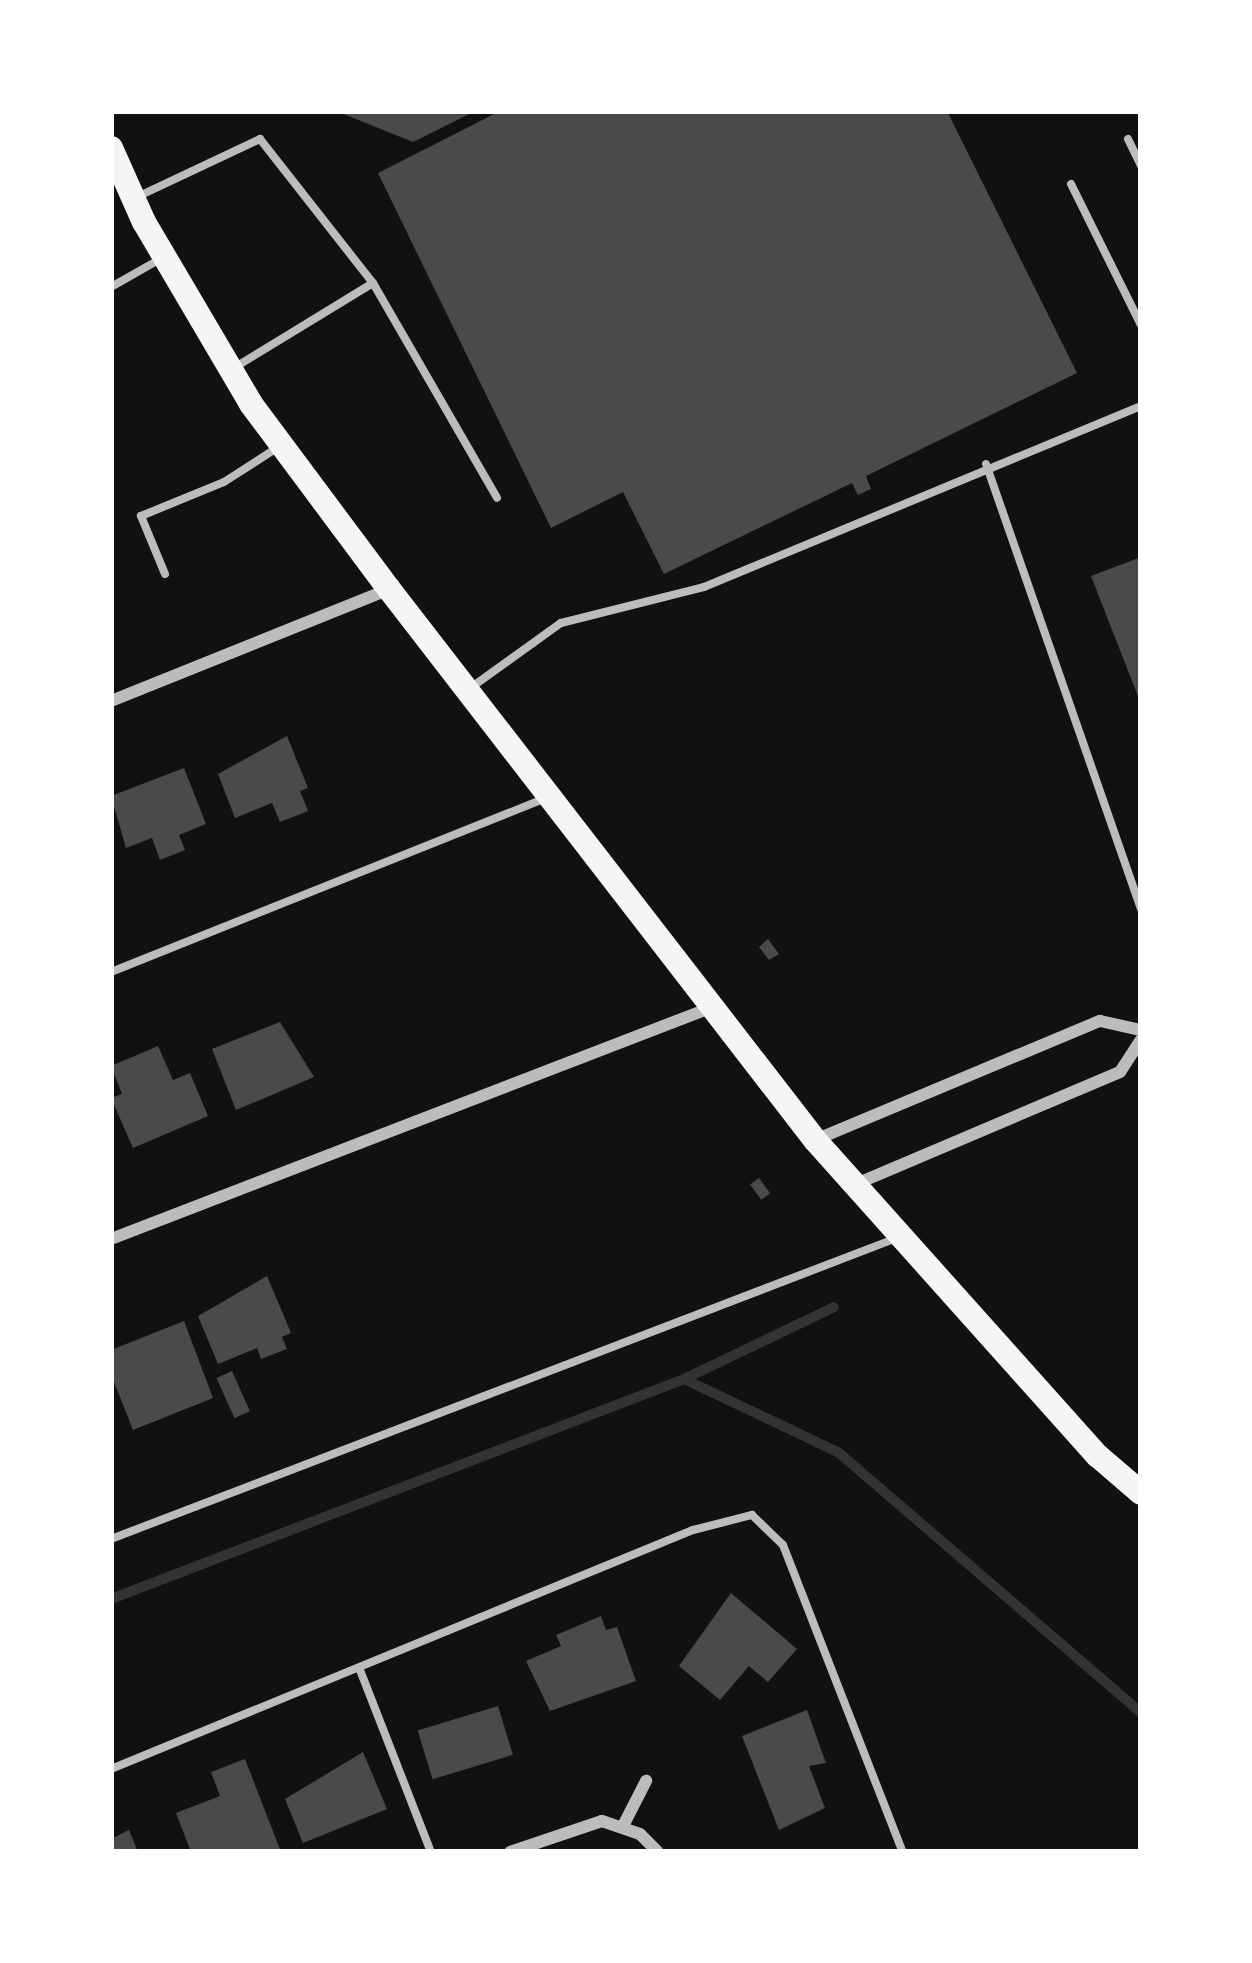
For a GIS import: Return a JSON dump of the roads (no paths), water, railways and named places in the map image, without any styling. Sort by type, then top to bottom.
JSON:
[{"type":"main road","points":[[111,148],[164,256],[230,370],[388,590],[815,1140],[1141,1493]]},
{"type":"street","points":[[111,701],[388,590]]},
{"type":"street","points":[[111,1239],[710,1008]]},
{"type":"street","points":[[815,1140],[1100,1021],[1141,1030]]},
{"type":"street","points":[[855,1184],[1120,1072],[1141,1040]]},
{"type":"street","points":[[623,1826],[646,1781]]},
{"type":"street","points":[[510,1852],[582,1824],[623,1826],[658,1852]]},
{"type":"lane","points":[[134,198],[260,139],[374,283],[497,498]]},
{"type":"lane","points":[[1128,139],[1141,166]]},
{"type":"lane","points":[[1070,184],[1141,325]]},
{"type":"lane","points":[[111,287],[164,256]]},
{"type":"lane","points":[[230,370],[374,283]]},
{"type":"lane","points":[[468,690],[561,623],[704,587],[986,464],[1141,406]]},
{"type":"lane","points":[[165,574],[141,516],[224,482],[282,445]]},
{"type":"lane","points":[[986,464],[1141,909]]},
{"type":"lane","points":[[111,973],[548,797]]},
{"type":"lane","points":[[111,1539],[900,1234]]},
{"type":"lane","points":[[111,1769],[693,1530],[752,1515],[783,1545],[902,1852]]},
{"type":"lane","points":[[360,1670],[431,1852]]},
{"type":"waterway","points":[[684,1379],[834,1307]]},
{"type":"waterway","points":[[111,1599],[684,1379],[838,1452],[1141,1713]]}]
